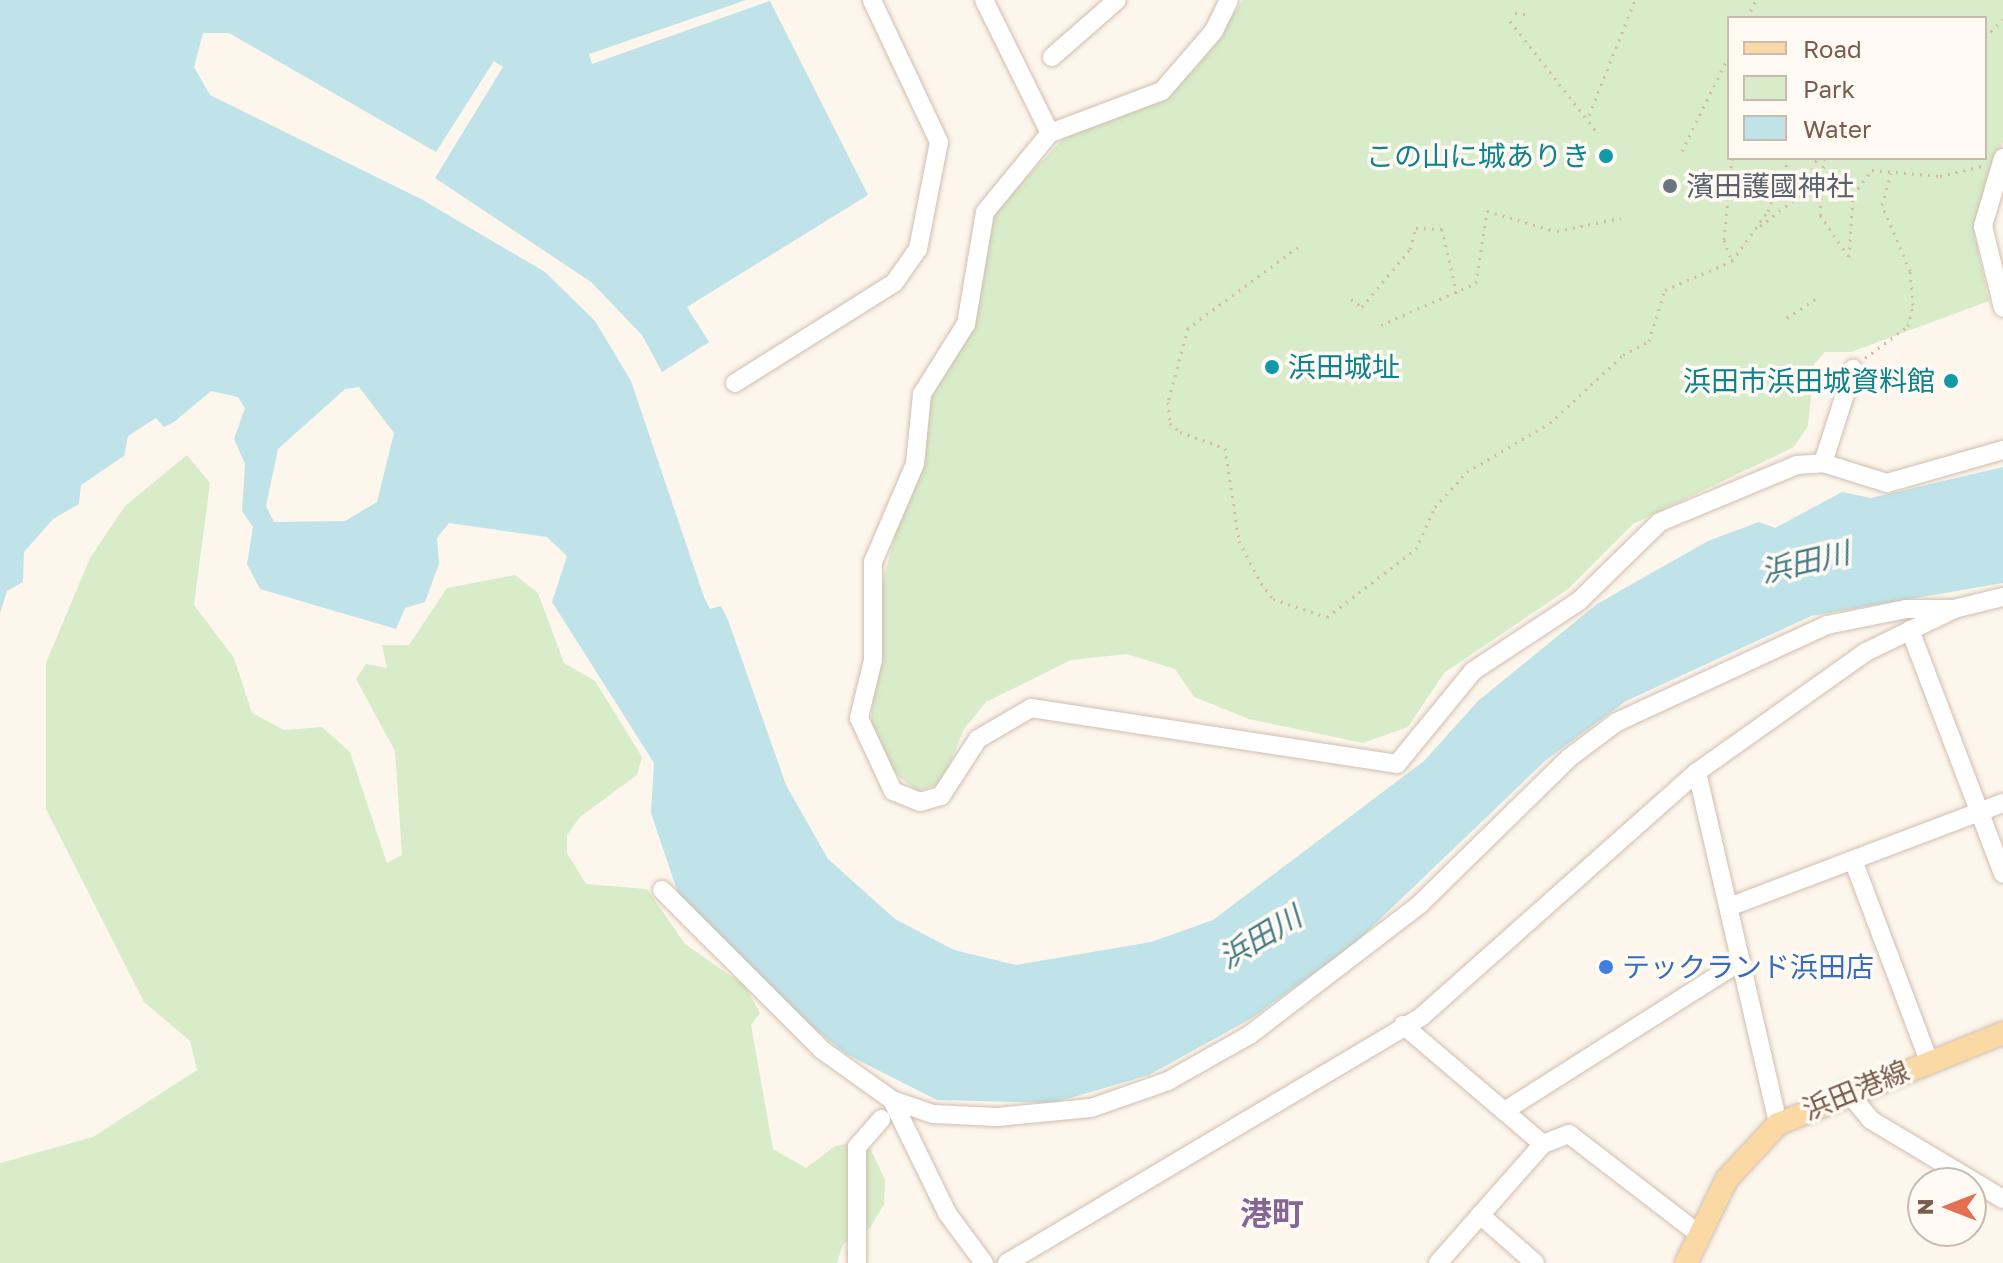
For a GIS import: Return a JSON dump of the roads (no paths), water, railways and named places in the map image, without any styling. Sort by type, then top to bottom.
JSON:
[{"type":"main road","name":"浜田港線","points":[[1686,1263],[1727,1179],[1778,1124],[1846,1090],[2003,1033]]},
{"type":"street","points":[[735,383],[894,283],[918,249],[939,142],[872,0]]},
{"type":"street","points":[[984,0],[1050,133]]},
{"type":"street","points":[[1052,57],[1117,0]]},
{"type":"street","points":[[1229,0],[1214,31],[1162,91],[1050,133],[985,212],[966,324],[922,394],[915,464],[873,562],[873,660],[860,729],[883,777],[907,798],[941,796],[978,739],[1031,708],[1397,764],[1473,671],[1579,601],[1646,531],[1788,467],[1823,463],[1887,483],[2003,450]]},
{"type":"street","points":[[2002,160],[1983,226],[2003,308]]},
{"type":"street","points":[[1823,463],[1853,369]]},
{"type":"street","points":[[1007,1263],[1403,1025],[1697,772],[1910,630],[1954,609],[2003,597]]},
{"type":"street","points":[[662,890],[822,1050],[892,1100],[933,1114],[1031,1116],[1091,1108],[1168,1081],[1251,1034],[1419,905],[1569,758],[1617,722],[1827,625],[1906,609],[1954,609]]},
{"type":"street","points":[[1910,630],[2003,874]]},
{"type":"street","points":[[1697,772],[1778,1124]]},
{"type":"street","points":[[1729,907],[2003,803]]},
{"type":"street","points":[[1853,860],[1929,1061]]},
{"type":"street","points":[[1506,1110],[1741,961]]},
{"type":"street","points":[[1403,1025],[1543,1144]]},
{"type":"street","points":[[1846,1090],[1871,1120],[2003,1199]]},
{"type":"street","points":[[892,1100],[947,1213],[984,1263]]},
{"type":"street","points":[[857,1263],[857,1147],[881,1119]]},
{"type":"street","points":[[1438,1263],[1543,1144],[1573,1135],[1699,1234]]},
{"type":"street","points":[[1480,1215],[1535,1263]]},
{"type":"street","points":[[849,1263],[855,1239]]},
{"type":"water","name":"浜田川","points":[[0,0],[746,0],[589,54],[592,64],[770,1],[868,195],[687,307],[709,342],[662,372],[642,335],[591,282],[435,178],[503,67],[494,61],[436,152],[229,33],[203,33],[194,67],[210,95],[421,199],[545,272],[595,321],[631,381],[704,597],[710,609],[721,606],[728,620],[786,785],[828,859],[895,919],[954,950],[1016,965],[1151,942],[1213,920],[1424,761],[1478,701],[1597,604],[1708,541],[1759,522],[1775,528],[1842,492],[1871,498],[2003,467],[2003,583],[1811,616],[1626,701],[1546,760],[1352,946],[1252,1018],[1149,1075],[1053,1103],[937,1100],[846,1054],[792,1011],[680,899],[651,813],[654,763],[552,602],[567,556],[547,537],[449,523],[437,538],[439,564],[425,602],[405,608],[396,629],[260,589],[247,564],[253,527],[242,511],[245,464],[234,439],[245,408],[238,397],[211,391],[174,422],[164,427],[156,418],[128,436],[124,456],[81,485],[79,504],[53,519],[24,552],[23,582],[7,591],[0,613]],"holes":[[[359,387],[394,433],[377,502],[345,521],[274,522],[266,506],[278,449],[345,389]]]},
{"type":"place","name":"この山に城ありき","points":[[1606,156]]},
{"type":"place","name":"濱田護國神社","points":[[1670,186]]},
{"type":"place","name":"浜田城址","points":[[1272,367]]},
{"type":"place","name":"浜田市浜田城資料館","points":[[1951,381]]},
{"type":"place","name":"テックランド浜田店","points":[[1606,967]]},
{"type":"district","name":"港町","points":[[1272,1213]]}]
